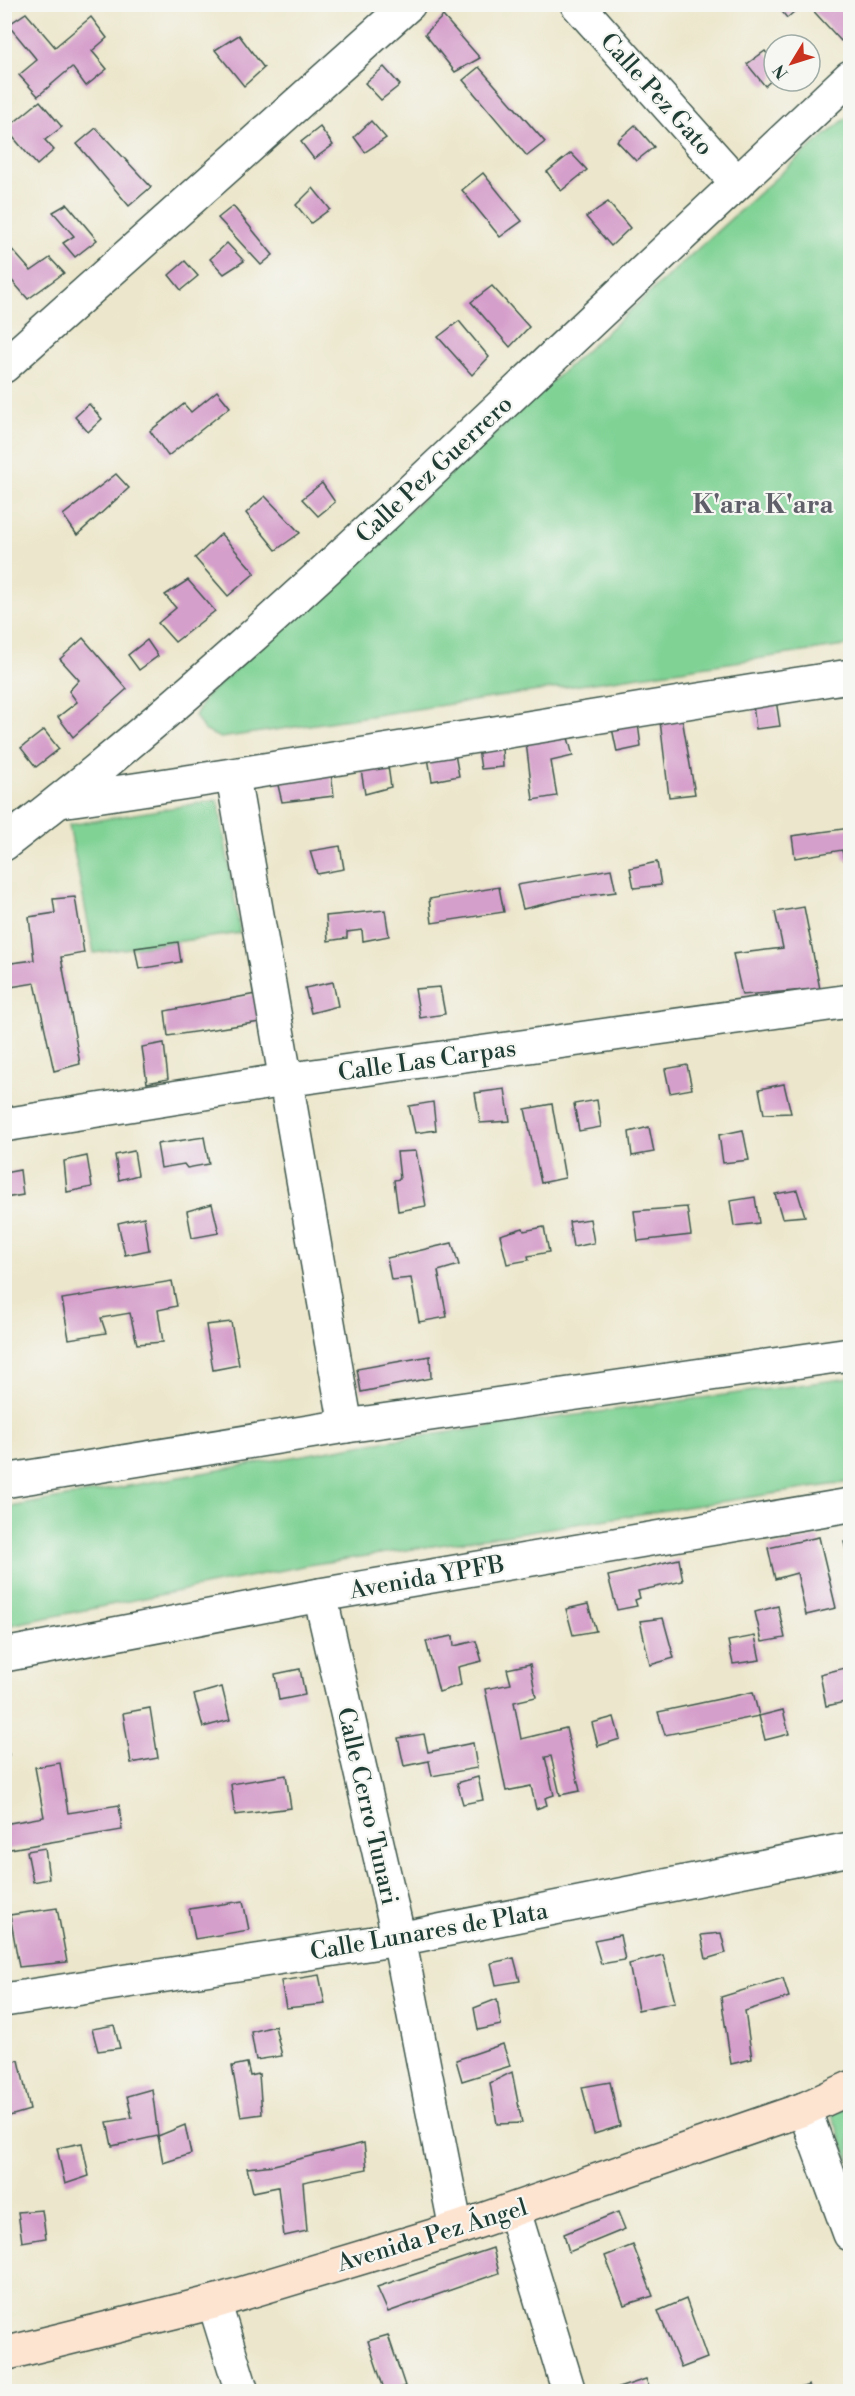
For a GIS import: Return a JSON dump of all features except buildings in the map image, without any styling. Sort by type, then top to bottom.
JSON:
[{"type":"street","points":[[4,366],[409,4]]},
{"type":"street","name":"Calle Pez Gato","points":[[577,4],[737,183]]},
{"type":"street","name":"Calle Pez Guerrero","points":[[4,844],[60,801],[333,565],[850,77]]},
{"type":"street","points":[[60,801],[233,777],[585,717],[850,676]]},
{"type":"street","points":[[233,777],[346,1426]]},
{"type":"street","name":"Calle Las Carpas","points":[[4,1125],[285,1080],[850,1001]]},
{"type":"street","points":[[4,1481],[346,1426],[850,1354]]},
{"type":"street","name":"Avenida YPFB","points":[[4,1655],[320,1595],[850,1505]]},
{"type":"street","name":"Calle Cerro Tunari","points":[[320,1595],[399,1939],[456,2229]]},
{"type":"street","name":"Calle Lunares de Plata","points":[[4,2000],[399,1939],[850,1849]]},
{"type":"street","name":"Avenida Pez Ángel","points":[[4,2354],[214,2302],[514,2211],[804,2109],[850,2088]]},
{"type":"street","points":[[804,2109],[850,2234]]},
{"type":"street","points":[[514,2211],[569,2391]]},
{"type":"street","points":[[214,2302],[242,2391]]},
{"type":"green space","points":[[850,115],[850,645],[220,738],[204,730],[195,716],[206,696],[800,156]]},
{"type":"green space","points":[[218,800],[240,933],[94,953],[69,825]]},
{"type":"green space","points":[[850,1378],[850,1482],[308,1565],[5,1626],[5,1508],[371,1443]]},
{"type":"green space","points":[[850,2106],[850,2163],[832,2114]]},
{"type":"district","name":"K'ara K'ara","points":[[763,504]]}]
